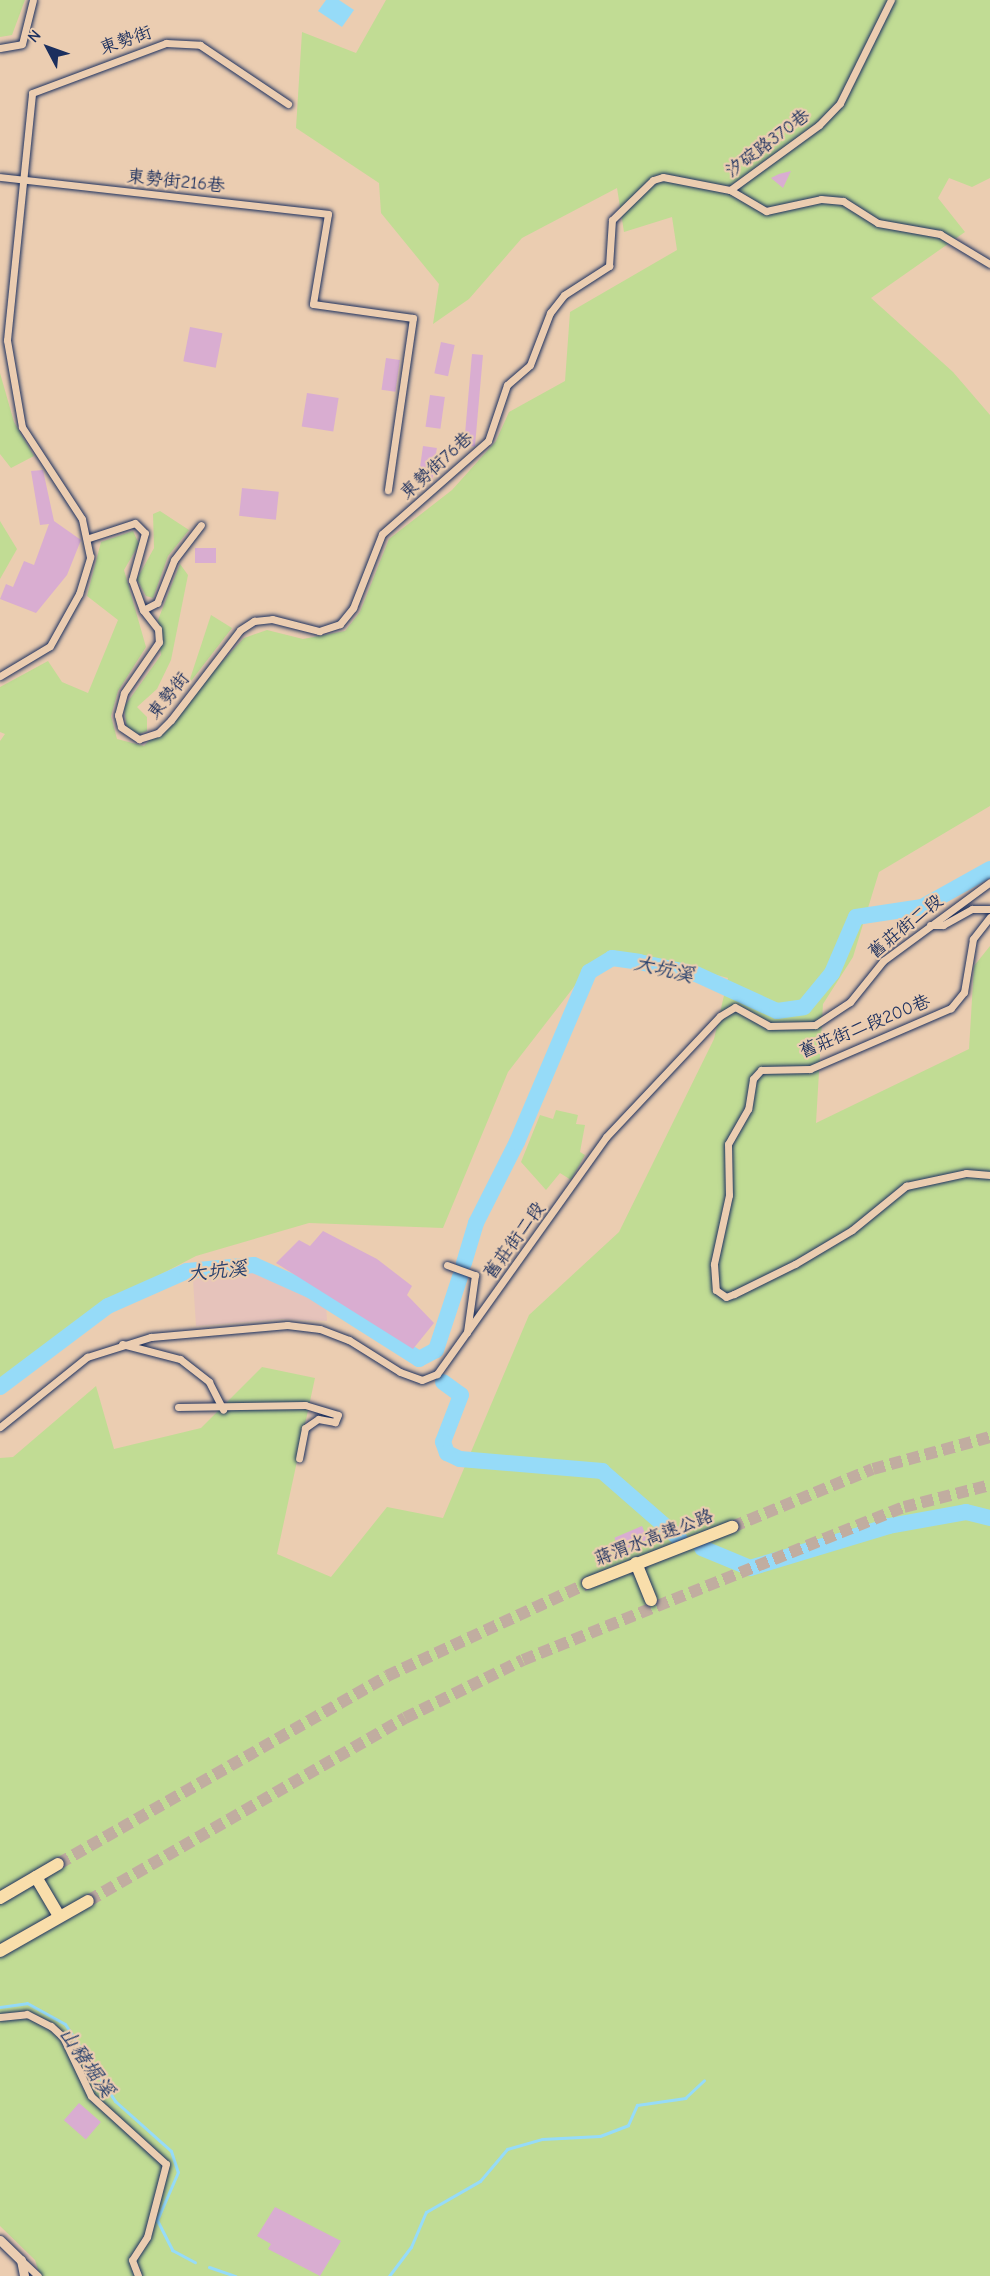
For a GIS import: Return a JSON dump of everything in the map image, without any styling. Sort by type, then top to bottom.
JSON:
[{"type":"highway","name":"蔣渭水高速公路","points":[[588,1583],[732,1527]]},
{"type":"highway","points":[[636,1563],[651,1600]]},
{"type":"highway","points":[[0,1898],[58,1864]]},
{"type":"highway","points":[[36,1877],[59,1916]]},
{"type":"highway","points":[[0,1951],[88,1901]]},
{"type":"main road","points":[[0,2240],[21,2260],[24,2276]]},
{"type":"street","points":[[0,48],[22,44],[33,0]]},
{"type":"street","name":"汐碇路370巷","points":[[891,0],[840,103],[819,125],[730,190],[766,211],[821,199],[843,201],[878,223],[940,234],[990,264]]},
{"type":"street","name":"東勢街","points":[[0,676],[50,646],[87,575],[89,538],[70,498],[22,427],[3,339],[20,179],[32,93],[166,43],[200,45],[288,104]]},
{"type":"street","name":"東勢街216巷","points":[[0,177],[328,214],[313,304],[413,318],[388,490]]},
{"type":"street","name":"東勢街76巷","points":[[319,631],[340,624],[352,608],[382,534],[488,441],[507,385],[530,364],[550,313],[564,295],[609,266],[609,227],[617,211],[644,186],[663,177],[730,190]]},
{"type":"street","name":"東勢街","points":[[89,538],[135,523],[145,533],[131,575],[143,610],[158,629],[159,642],[124,693],[118,714],[121,727],[139,739],[158,733],[171,720],[240,630],[254,621],[272,619],[319,631]]},
{"type":"street","points":[[143,610],[157,603],[174,560],[201,525]]},
{"type":"street","name":"舊莊街二段","points":[[0,1427],[80,1361],[119,1344],[287,1325],[320,1329],[422,1380],[437,1374],[606,1137],[720,1016],[735,1007],[769,1026],[815,1025],[849,1002],[883,961],[990,882]]},
{"type":"street","points":[[930,925],[944,925],[972,909],[990,909]]},
{"type":"street","name":"舊莊街二段200巷","points":[[990,917],[973,939],[964,992],[951,1008],[810,1069],[761,1070],[753,1079],[748,1109],[728,1144],[729,1195],[714,1264],[716,1290],[726,1297],[795,1264],[852,1230],[906,1186],[966,1173],[990,1175]]},
{"type":"street","points":[[447,1265],[475,1275],[467,1334]]},
{"type":"street","points":[[119,1344],[180,1359],[209,1382],[223,1410]]},
{"type":"street","points":[[178,1407],[223,1410],[305,1405],[338,1415],[335,1422],[318,1419],[305,1428],[299,1458]]},
{"type":"street","points":[[0,2017],[27,2014],[51,2026],[63,2037],[91,2096],[166,2164],[147,2237],[132,2259],[138,2276]]},
{"type":"street","points":[[21,2260],[38,2276]]},
{"type":"shaded area","points":[[237,1269],[287,1281],[326,1305],[327,1321],[280,1319],[196,1326],[193,1280]]},
{"type":"green space","points":[[0,0],[25,0],[12,35],[0,37]]},
{"type":"green space","points":[[386,0],[990,0],[990,178],[972,187],[949,178],[938,198],[965,232],[871,298],[953,372],[990,415],[990,806],[879,872],[853,957],[823,1004],[816,1123],[969,1049],[974,966],[990,946],[990,2276],[40,2276],[35,2260],[0,2226],[0,1458],[13,1457],[96,1386],[114,1449],[201,1428],[262,1367],[315,1378],[277,1554],[331,1577],[387,1507],[443,1518],[529,1315],[619,1232],[714,1039],[728,978],[643,955],[587,970],[508,1072],[443,1228],[309,1223],[196,1256],[127,1292],[0,1388],[0,741],[5,734],[0,732],[0,687],[48,661],[62,682],[88,693],[118,620],[87,596],[101,542],[133,531],[139,544],[124,570],[146,647],[118,691],[111,716],[117,739],[144,746],[244,638],[267,630],[303,639],[345,631],[360,612],[389,539],[452,490],[496,441],[509,412],[565,381],[570,312],[677,250],[672,217],[624,232],[617,188],[522,238],[469,299],[433,324],[439,284],[381,213],[379,183],[296,128],[302,32],[356,53]]},
{"type":"green space","points":[[0,373],[14,422],[34,456],[11,468],[0,454]]},
{"type":"green space","points":[[160,511],[189,530],[168,556],[153,598],[146,596],[137,579],[154,548],[153,514]]},
{"type":"green space","points":[[0,521],[17,549],[0,579]]},
{"type":"green space","points":[[180,564],[188,575],[171,660],[157,689],[137,707],[147,717],[147,731],[139,734],[127,730],[124,707],[161,655],[158,620]]},
{"type":"green space","points":[[211,615],[232,628],[188,685]]},
{"type":"green space","points":[[556,1110],[578,1115],[576,1124],[585,1125],[580,1152],[585,1155],[571,1180],[560,1173],[546,1190],[521,1162],[540,1115],[553,1119]]},
{"type":"water","points":[[326,0],[339,0],[354,10],[342,27],[318,11]]},
{"type":"building","points":[[791,171],[783,188],[771,178],[779,174]]},
{"type":"building","points":[[190,327],[222,333],[216,368],[183,361]]},
{"type":"building","points":[[441,342],[455,345],[448,376],[434,373]]},
{"type":"building","points":[[472,354],[483,355],[475,447],[464,446]]},
{"type":"building","points":[[386,358],[400,360],[395,392],[382,390]]},
{"type":"building","points":[[307,393],[339,398],[333,432],[302,427]]},
{"type":"building","points":[[430,395],[445,397],[440,429],[426,427]]},
{"type":"building","points":[[423,446],[437,448],[432,480],[419,478]]},
{"type":"building","points":[[43,470],[54,521],[81,540],[67,575],[36,613],[0,599],[6,584],[13,587],[24,561],[34,565],[49,524],[40,525],[31,471]]},
{"type":"building","points":[[242,488],[279,492],[276,520],[239,516]]},
{"type":"building","points":[[195,548],[216,548],[216,563],[195,563]]},
{"type":"building","points":[[323,1231],[377,1259],[412,1286],[407,1295],[434,1323],[413,1349],[276,1263],[299,1240],[310,1246]]},
{"type":"building","points":[[642,1526],[648,1540],[620,1552],[614,1538]]},
{"type":"building","points":[[79,2103],[101,2122],[86,2139],[64,2120]]},
{"type":"building","points":[[275,2207],[341,2241],[320,2276],[268,2249],[271,2244],[257,2236]]},
{"type":"waterway","name":"大坑溪","points":[[464,1263],[476,1223],[517,1142],[589,972],[612,958],[639,962],[696,974],[777,1011],[804,1007],[832,973],[856,917],[922,907],[990,869]]},
{"type":"waterway","name":"大坑溪","points":[[0,1387],[108,1306],[187,1271],[254,1265],[310,1290],[419,1359],[436,1350],[460,1277]]},
{"type":"waterway","points":[[443,1382],[461,1395],[443,1442],[447,1453],[460,1459],[602,1471],[680,1539]]},
{"type":"waterway","points":[[702,1548],[750,1568],[889,1526],[966,1512],[990,1518]]},
{"type":"waterway","name":"山豬堀溪","points":[[0,2007],[27,2003],[65,2024],[115,2101],[171,2151],[178,2172],[157,2220],[172,2250],[195,2262]]},
{"type":"waterway","points":[[389,2276],[411,2247],[426,2212],[480,2181],[507,2149],[542,2139],[600,2136],[628,2125],[637,2105],[685,2098],[704,2080]]},
{"type":"waterway","name":"山豬堀溪","points":[[209,2267],[235,2276]]},
{"type":"tunnel","points":[[732,1527],[873,1469],[990,1437]]},
{"type":"tunnel","points":[[88,1901],[405,1718],[523,1660],[904,1507],[990,1485]]},
{"type":"tunnel","points":[[58,1864],[387,1676],[588,1583]]}]
